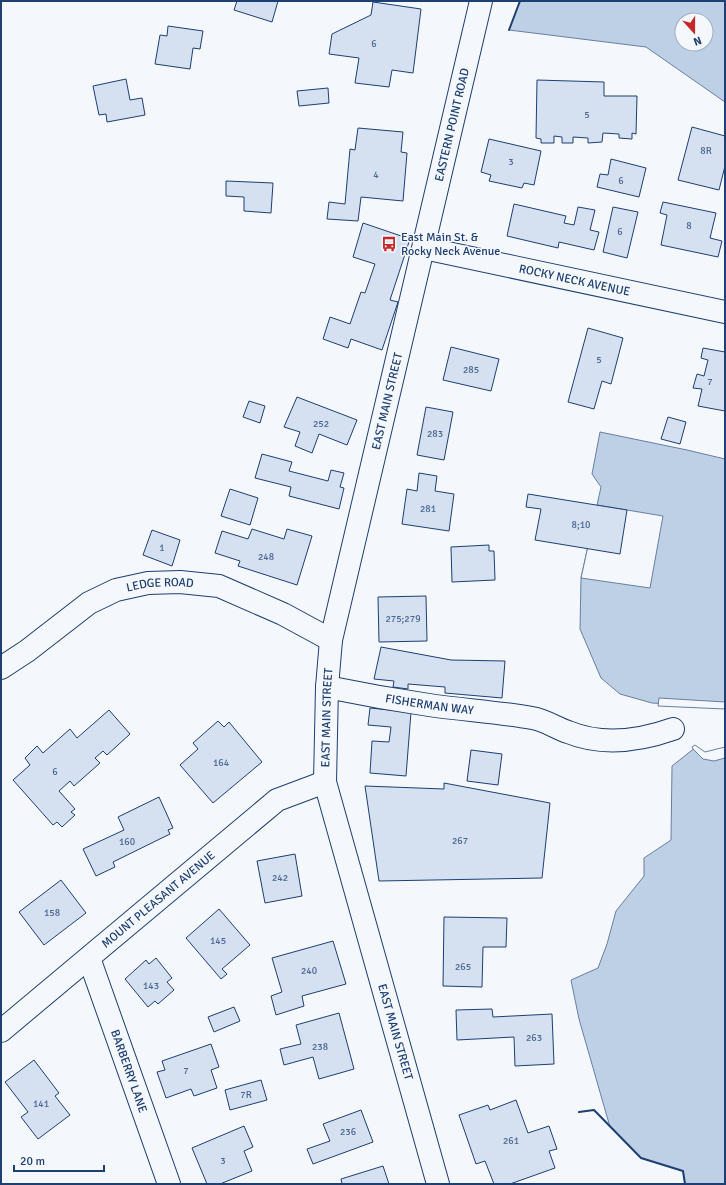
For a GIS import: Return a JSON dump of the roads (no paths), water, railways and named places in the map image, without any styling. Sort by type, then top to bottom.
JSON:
[{"type":"street","name":"EASTERN POINT ROAD","points":[[424,248],[481,1]]},
{"type":"street","name":"ROCKY NECK AVENUE","points":[[424,248],[725,312]]},
{"type":"street","name":"EAST MAIN STREET","points":[[424,248],[330,640],[327,687],[325,782],[438,1184]]},
{"type":"street","name":"LEDGE ROAD","points":[[1,668],[27,651],[89,603],[116,590],[148,583],[180,582],[218,586],[283,614],[330,640]]},
{"type":"street","name":"FISHERMAN WAY","points":[[327,687],[429,705],[534,718],[569,733],[609,741],[629,740],[653,736],[673,729]]},
{"type":"street","name":"MOUNT PLEASANT AVENUE","points":[[1,1031],[277,800],[325,782]]},
{"type":"street","name":"BARBERRY LANE","points":[[89,958],[170,1184]]},
{"type":"water","points":[[520,1],[725,1],[725,102],[646,47],[509,30]]},
{"type":"water","points":[[600,432],[725,459],[725,707],[652,703],[620,694],[601,678],[580,629],[581,578],[601,487],[592,474]]},
{"type":"water","points":[[696,747],[705,754],[725,749],[725,1184],[685,1184],[683,1171],[641,1158],[610,1127],[579,1019],[571,980],[598,968],[607,944],[616,911],[644,876],[644,858],[671,840],[672,766]]},
{"type":"place","name":"East Main St. & Rocky Neck Avenue","points":[[389,244]]}]
